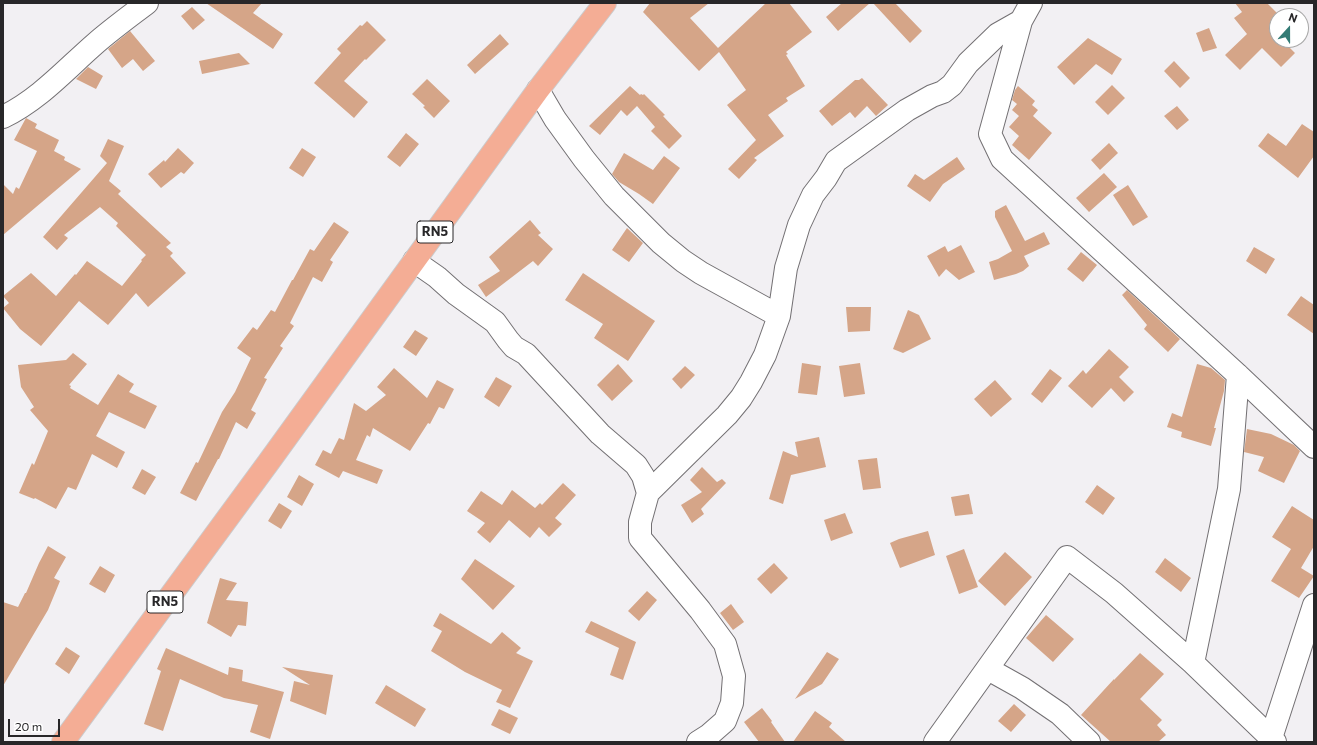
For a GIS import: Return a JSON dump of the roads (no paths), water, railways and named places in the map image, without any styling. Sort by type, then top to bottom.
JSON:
[{"type":"highway","name":"RN5","points":[[63,742],[538,90],[605,3]]},
{"type":"street","points":[[3,117],[14,112],[35,98],[97,43],[147,3]]},
{"type":"street","points":[[698,742],[709,735],[725,721],[732,703],[734,676],[725,644],[700,610],[640,538],[640,522],[648,493],[727,415],[741,398],[765,355],[780,316],[786,268],[799,225],[813,195],[826,178],[836,161],[907,110],[952,85],[968,63],[998,34],[1026,12]]},
{"type":"street","points":[[1026,12],[990,134],[1002,159],[1238,375],[1314,447]]},
{"type":"street","points":[[538,90],[555,119],[599,178],[614,196],[661,244],[701,273],[780,316]]},
{"type":"street","points":[[414,261],[495,322],[514,347],[526,354],[600,434],[636,465],[643,476],[648,493]]},
{"type":"street","points":[[1193,663],[1229,489],[1238,375]]},
{"type":"street","points":[[935,742],[1067,557],[1114,593],[1193,663],[1273,740],[1313,611]]},
{"type":"street","points":[[988,669],[1022,688],[1060,714],[1089,742]]}]
